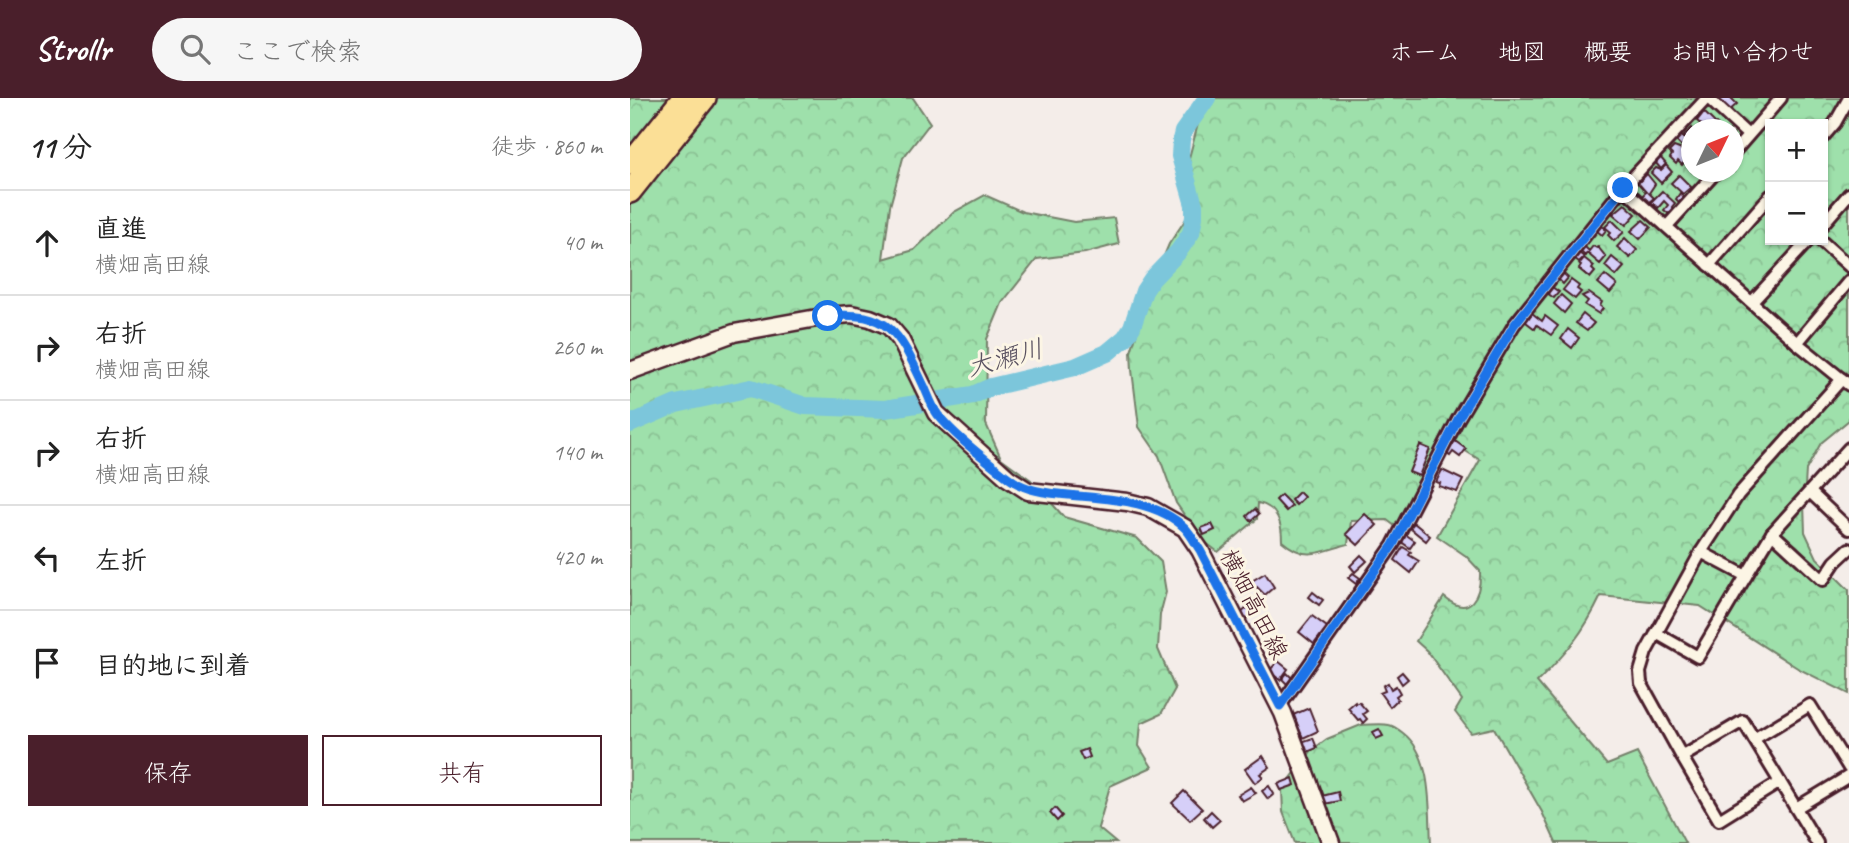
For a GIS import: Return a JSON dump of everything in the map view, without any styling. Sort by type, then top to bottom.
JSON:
[{"type":"highway","points":[[630,164],[683,98]]},
{"type":"highway","points":[[630,192],[705,98]]},
{"type":"main road","name":"横畑高田線","points":[[630,371],[734,333],[815,318],[851,314],[889,326],[909,355],[936,413],[1008,478],[1028,491],[1127,502],[1148,507],[1185,528],[1200,550],[1280,706],[1331,843]]},
{"type":"street","points":[[1280,706],[1393,545],[1458,419],[1514,325],[1623,188],[1708,98],[1748,135]]},
{"type":"street","points":[[1744,140],[1781,98]]},
{"type":"street","points":[[1828,131],[1849,98]]},
{"type":"street","points":[[1667,226],[1707,182]]},
{"type":"street","points":[[1623,188],[1797,343],[1846,382],[1738,495],[1701,552],[1656,633],[1640,672],[1642,682],[1682,757],[1719,820],[1780,782]]},
{"type":"street","points":[[1828,219],[1849,194]]},
{"type":"street","points":[[1709,265],[1765,202]]},
{"type":"street","points":[[1752,302],[1804,245]]},
{"type":"street","points":[[1826,245],[1849,266]]},
{"type":"street","points":[[1797,343],[1849,281]]},
{"type":"street","points":[[1656,633],[1698,657],[1772,533],[1848,451]]},
{"type":"street","points":[[1810,492],[1849,529]]},
{"type":"street","points":[[1772,533],[1823,580],[1835,562],[1849,550]]},
{"type":"street","points":[[1701,552],[1746,576]]},
{"type":"street","points":[[1754,739],[1810,705],[1849,768]]},
{"type":"street","points":[[1682,757],[1743,721],[1817,843]]},
{"type":"street","points":[[1796,808],[1849,776]]},
{"type":"green space","points":[[630,98],[913,98],[930,123],[903,158],[890,206],[883,259],[914,250],[954,212],[985,195],[1023,212],[1074,222],[1114,218],[1119,244],[1085,253],[1037,259],[1002,303],[987,339],[986,424],[1001,458],[1031,480],[1064,517],[1137,538],[1161,562],[1166,592],[1160,615],[1158,649],[1175,689],[1161,714],[1141,723],[1139,746],[1152,767],[1110,786],[1098,828],[1116,843],[630,843]]},
{"type":"green space","points":[[1215,98],[1849,98],[1849,420],[1821,443],[1806,470],[1804,503],[1805,532],[1817,558],[1849,590],[1849,694],[1799,669],[1700,606],[1601,596],[1574,642],[1537,682],[1607,765],[1637,753],[1685,843],[1556,843],[1542,812],[1494,728],[1471,733],[1455,712],[1462,700],[1427,651],[1416,641],[1444,597],[1461,606],[1472,602],[1476,596],[1480,571],[1466,556],[1437,536],[1480,460],[1449,441],[1399,529],[1387,520],[1351,521],[1348,544],[1314,553],[1298,551],[1282,541],[1281,528],[1274,512],[1258,503],[1257,519],[1218,552],[1201,539],[1176,503],[1159,456],[1139,427],[1131,352],[1150,289],[1169,244],[1198,201],[1189,158],[1199,120]]},
{"type":"green space","points":[[1361,725],[1391,726],[1413,743],[1420,755],[1428,784],[1431,843],[1295,843],[1283,812],[1282,790],[1312,750],[1327,739]]},
{"type":"building","points":[[1718,98],[1731,98],[1737,104],[1728,112]]},
{"type":"building","points":[[1704,112],[1711,119],[1699,119]]},
{"type":"building","points":[[1681,136],[1681,146],[1675,140]]},
{"type":"building","points":[[1674,147],[1681,150],[1681,164],[1678,161],[1676,164],[1670,158],[1672,155],[1669,152]]},
{"type":"building","points":[[1660,157],[1666,164],[1661,169],[1655,162]]},
{"type":"building","points":[[1666,165],[1672,172],[1661,183],[1651,173]]},
{"type":"building","points":[[1647,174],[1655,184],[1649,193],[1654,198],[1649,202],[1642,196],[1646,192],[1638,183]]},
{"type":"building","points":[[1679,175],[1681,182],[1686,182],[1691,187],[1683,194],[1671,183]]},
{"type":"building","points":[[1662,191],[1675,203],[1669,214],[1664,210],[1668,205],[1664,201],[1658,208],[1651,202]]},
{"type":"building","points":[[1680,193],[1686,198],[1681,204],[1676,199]]},
{"type":"building","points":[[1625,204],[1636,214],[1626,225],[1613,214]]},
{"type":"building","points":[[1612,220],[1624,232],[1614,241],[1608,235],[1611,232],[1605,227]]},
{"type":"building","points":[[1643,220],[1651,227],[1640,239],[1631,231]]},
{"type":"building","points":[[1601,225],[1606,230],[1602,235],[1596,230]]},
{"type":"building","points":[[1625,238],[1637,250],[1630,258],[1617,247]]},
{"type":"building","points":[[1584,246],[1589,251],[1593,246],[1598,247],[1606,257],[1600,264],[1587,253],[1585,256],[1580,251]]},
{"type":"building","points":[[1579,253],[1584,257],[1579,262],[1574,258]]},
{"type":"building","points":[[1612,257],[1624,267],[1616,276],[1605,266]]},
{"type":"building","points":[[1584,258],[1594,266],[1592,269],[1595,272],[1590,278],[1579,269]]},
{"type":"building","points":[[1563,273],[1568,278],[1563,284],[1558,279]]},
{"type":"building","points":[[1605,275],[1617,285],[1610,293],[1598,283]]},
{"type":"building","points":[[1571,280],[1579,286],[1577,289],[1581,292],[1575,299],[1563,290]]},
{"type":"building","points":[[1552,287],[1559,292],[1554,298],[1547,293]]},
{"type":"building","points":[[1589,293],[1602,302],[1600,306],[1603,308],[1599,314],[1585,305],[1588,301],[1582,296]]},
{"type":"building","points":[[1561,295],[1571,304],[1564,313],[1554,304]]},
{"type":"building","points":[[1532,313],[1542,321],[1545,316],[1558,326],[1551,335],[1537,325],[1535,329],[1526,322]]},
{"type":"building","points":[[1583,314],[1594,323],[1587,331],[1576,323]]},
{"type":"building","points":[[1568,329],[1579,338],[1572,348],[1561,339]]},
{"type":"building","points":[[1455,441],[1466,449],[1460,457],[1453,452],[1450,456],[1446,453]]},
{"type":"building","points":[[1420,445],[1430,449],[1419,476],[1409,472]]},
{"type":"building","points":[[1442,470],[1463,480],[1457,492],[1439,486],[1440,483],[1436,482]]},
{"type":"building","points":[[1299,492],[1304,497],[1296,505],[1291,500]]},
{"type":"building","points":[[1281,495],[1292,506],[1286,511],[1276,500]]},
{"type":"building","points":[[1255,509],[1259,514],[1251,521],[1247,516]]},
{"type":"building","points":[[1365,514],[1377,525],[1358,545],[1346,534]]},
{"type":"building","points":[[1414,523],[1430,536],[1426,541],[1410,528]]},
{"type":"building","points":[[1212,524],[1215,530],[1204,535],[1201,528]]},
{"type":"building","points":[[1405,534],[1415,541],[1410,548],[1400,541]]},
{"type":"building","points":[[1403,547],[1419,561],[1411,573],[1395,560]]},
{"type":"building","points":[[1361,555],[1367,561],[1355,572],[1350,566]]},
{"type":"building","points":[[1265,573],[1274,587],[1265,595],[1257,587],[1253,590],[1247,584]]},
{"type":"building","points":[[1353,573],[1360,578],[1356,584],[1348,578]]},
{"type":"building","points":[[1313,592],[1323,600],[1319,605],[1309,597]]},
{"type":"building","points":[[1248,607],[1253,613],[1245,620],[1240,614]]},
{"type":"building","points":[[1312,616],[1327,627],[1314,644],[1299,632]]},
{"type":"building","points":[[1278,661],[1288,669],[1280,680],[1269,671]]},
{"type":"building","points":[[1402,672],[1408,679],[1402,684],[1397,676]]},
{"type":"building","points":[[1287,673],[1292,678],[1287,684],[1282,679]]},
{"type":"building","points":[[1388,683],[1391,689],[1396,686],[1400,693],[1390,707],[1380,693],[1385,691],[1383,686]]},
{"type":"building","points":[[1359,702],[1367,711],[1363,714],[1367,719],[1363,723],[1348,708]]},
{"type":"building","points":[[1309,708],[1318,731],[1303,738],[1293,715]]},
{"type":"building","points":[[1379,729],[1383,736],[1376,739],[1373,732]]},
{"type":"building","points":[[1313,738],[1317,748],[1305,753],[1301,742]]},
{"type":"building","points":[[1087,749],[1090,757],[1083,760],[1079,752]]},
{"type":"building","points":[[1263,756],[1270,767],[1260,774],[1263,777],[1255,783],[1245,769]]},
{"type":"building","points":[[1293,778],[1295,785],[1281,790],[1278,784]]},
{"type":"building","points":[[1269,786],[1274,794],[1268,799],[1262,791]]},
{"type":"building","points":[[1251,787],[1256,793],[1242,801],[1238,795]]},
{"type":"building","points":[[1184,791],[1202,809],[1190,820],[1172,803]]},
{"type":"building","points":[[1338,792],[1340,801],[1324,804],[1322,796]]},
{"type":"building","points":[[1055,808],[1062,816],[1057,821],[1050,813]]},
{"type":"building","points":[[1211,811],[1220,820],[1212,827],[1204,818]]},
{"type":"waterway","name":"大瀬川","points":[[630,424],[676,404],[751,388],[805,406],[885,409],[973,395],[991,387],[1075,367],[1107,353],[1125,338],[1132,327],[1144,291],[1191,233],[1194,205],[1180,156],[1181,140],[1183,132],[1207,98]]},
{"type":"route","points":[[828,316],[851,314],[889,326],[909,355],[936,413],[1008,478],[1028,491],[1127,502],[1148,507],[1185,528],[1200,550],[1280,706],[1393,545],[1458,419],[1514,325],[1623,188]]}]
